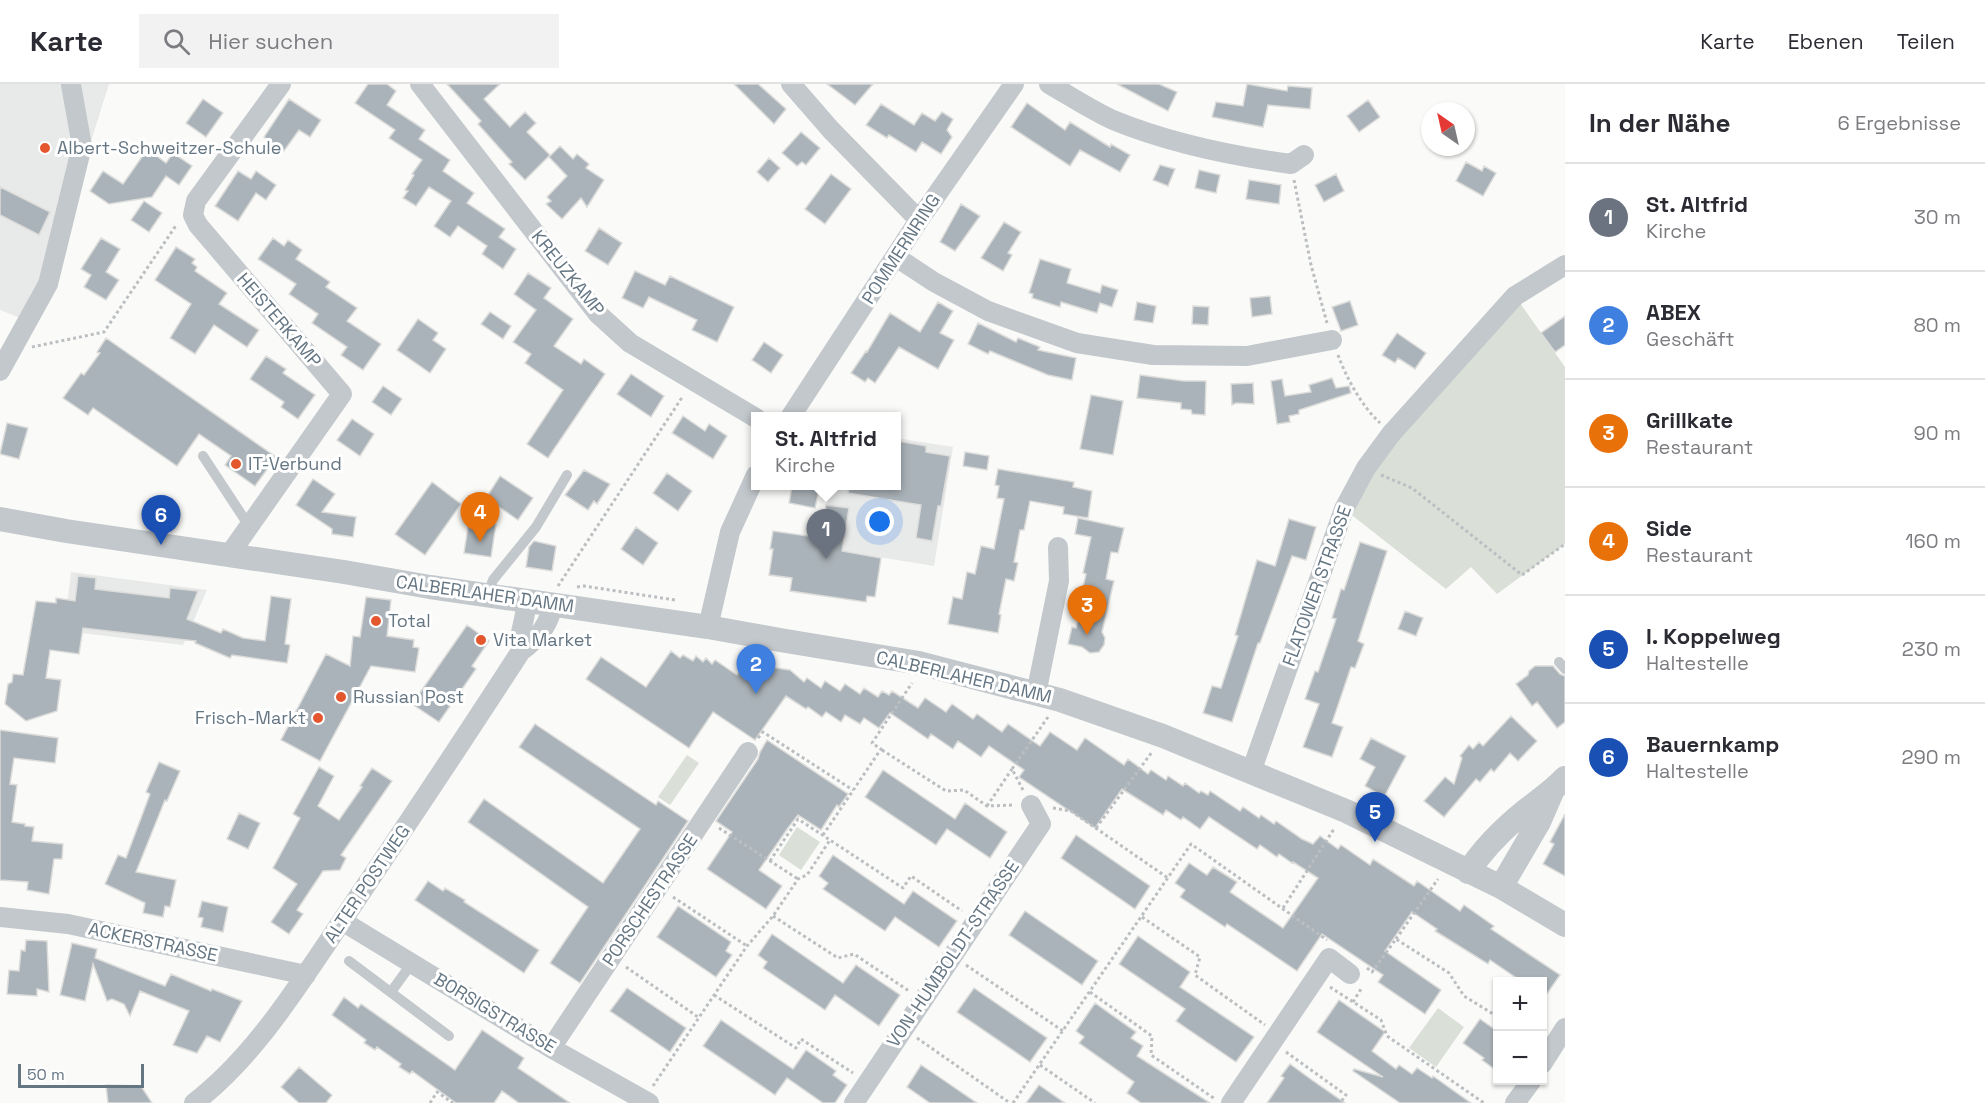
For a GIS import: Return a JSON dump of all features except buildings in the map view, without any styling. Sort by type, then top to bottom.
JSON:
[{"type":"street","points":[[193,215],[196,201],[280,84]]},
{"type":"street","name":"KREUZKAMP","points":[[420,84],[597,313],[630,343],[751,415]]},
{"type":"street","points":[[791,84],[839,138],[919,220]]},
{"type":"street","name":"POMMERNRING","points":[[797,412],[807,401],[919,220],[1014,84]]},
{"type":"street","points":[[1049,84],[1113,119],[1172,140],[1231,154],[1298,159]]},
{"type":"street","points":[[0,371],[48,284],[82,146],[71,85]]},
{"type":"street","name":"HEISTERKAMP","points":[[193,215],[198,225],[342,394],[230,555]]},
{"type":"street","points":[[896,257],[934,282],[988,311],[1115,354],[1247,356],[1332,340]]},
{"type":"street","name":"FLATOWER STRASSE","points":[[1251,772],[1344,509],[1366,468],[1391,434],[1515,296],[1563,269]]},
{"type":"street","points":[[708,627],[730,532],[751,486]]},
{"type":"street","name":"CALBERLAHER DAMM","points":[[0,519],[66,531],[708,627],[919,663],[1036,694],[1055,713],[1159,749],[1251,772],[1346,811],[1501,887],[1565,925]]},
{"type":"street","points":[[1036,694],[1059,580],[1058,547]]},
{"type":"street","name":"ALTER POSTWEG","points":[[521,651],[520,637],[528,600]]},
{"type":"street","name":"ALTER POSTWEG","points":[[194,1103],[215,1087],[248,1052],[306,975],[521,651],[533,643],[551,618],[553,603]]},
{"type":"street","name":"PORSCHESTRASSE","points":[[551,1048],[748,753]]},
{"type":"street","points":[[1468,872],[1478,857],[1524,812],[1558,785]]},
{"type":"street","points":[[1501,887],[1558,785]]},
{"type":"street","name":"VON-HUMBOLDT-STRASSE","points":[[854,1103],[1041,824],[1031,805]]},
{"type":"street","name":"ACKERSTRASSE","points":[[0,917],[68,924],[306,975]]},
{"type":"street","name":"BORSIGSTRASSE","points":[[342,921],[637,1099]]},
{"type":"street","points":[[1231,1103],[1329,958],[1356,970]]},
{"type":"street","points":[[1547,1056],[1565,1028]]},
{"type":"street","points":[[1515,1103],[1528,1085]]},
{"type":"lane","points":[[203,456],[249,526]]},
{"type":"lane","points":[[486,595],[494,580],[536,527],[567,475]]},
{"type":"lane","points":[[349,961],[449,1036]]},
{"type":"lane","points":[[391,992],[412,963]]},
{"type":"path","points":[[1298,159],[1311,266],[1332,340],[1344,371],[1370,414],[1391,434]]},
{"type":"path","points":[[10,351],[104,332],[179,220],[193,215]]},
{"type":"path","points":[[553,603],[556,589],[692,382]]},
{"type":"path","points":[[1366,468],[1412,488],[1522,575],[1565,544]]},
{"type":"path","points":[[919,663],[914,681],[872,743],[946,791],[964,790],[987,806],[1031,805],[1071,811],[1168,878]]},
{"type":"path","points":[[987,806],[1055,713]]},
{"type":"path","points":[[748,753],[763,732],[853,790]]},
{"type":"path","points":[[823,835],[881,749]]},
{"type":"path","points":[[1142,749],[1159,749]]},
{"type":"path","points":[[1096,828],[1159,749]]},
{"type":"path","points":[[1012,769],[1031,805]]},
{"type":"path","points":[[1283,908],[1346,811]]},
{"type":"path","points":[[705,818],[798,879]]},
{"type":"path","points":[[770,861],[798,819],[903,888],[911,876],[975,920]]},
{"type":"path","points":[[637,1099],[747,946],[773,916],[798,879],[807,875],[830,840]]},
{"type":"path","points":[[903,1029],[1012,1103],[1064,1031],[1191,844],[1328,941]]},
{"type":"path","points":[[1356,970],[1372,972],[1437,879]]},
{"type":"path","points":[[659,887],[747,946]]},
{"type":"path","points":[[773,916],[838,958],[854,954],[922,1000]]},
{"type":"path","points":[[1142,917],[1200,957],[1195,975],[1346,1095],[1340,1103]]},
{"type":"path","points":[[1396,939],[1449,973],[1464,996],[1493,1014]]},
{"type":"path","points":[[952,956],[1064,1031]]},
{"type":"path","points":[[612,958],[698,1017]]},
{"type":"path","points":[[1316,977],[1382,1020],[1387,1036],[1484,1103]]},
{"type":"path","points":[[1090,992],[1152,1036],[1151,1055],[1221,1103]]},
{"type":"path","points":[[714,994],[796,1048],[801,1040],[867,1082]]},
{"type":"path","points":[[1040,1065],[1095,1103]]},
{"type":"path","points":[[430,1103],[437,1092],[453,1103]]},
{"type":"shaded area","name":"Albert-Schweitzer-Schule","points":[[0,84],[109,84],[69,211],[30,322],[0,310]]},
{"type":"shaded area","points":[[1515,296],[1565,367],[1565,544],[1497,594],[1471,567],[1446,589],[1344,509],[1366,468]]},
{"type":"shaded area","points":[[901,439],[953,447],[934,566],[842,551],[849,508],[826,505],[828,490],[901,490]]},
{"type":"shaded area","points":[[71,572],[207,590],[183,645],[64,631]]},
{"type":"shaded area","points":[[687,755],[699,763],[670,805],[658,797]]},
{"type":"shaded area","points":[[797,827],[820,842],[801,870],[779,855]]},
{"type":"shaded area","points":[[1438,1008],[1464,1027],[1436,1067],[1409,1048]]},
{"type":"place","name":"Albert-Schweitzer-Schule","points":[[45,148]]},
{"type":"place","name":"IT-Verbund","points":[[236,464]]},
{"type":"place","name":"Side","points":[[480,542]]},
{"type":"place","name":"Bauernkamp","points":[[161,545]]},
{"type":"place","name":"St. Altfrid","points":[[826,559]]},
{"type":"place","name":"Total","points":[[376,621]]},
{"type":"place","name":"Grillkate","points":[[1087,635]]},
{"type":"place","name":"Vita Market","points":[[481,640]]},
{"type":"place","name":"ABEX","points":[[756,694]]},
{"type":"place","name":"Russian Post","points":[[341,697]]},
{"type":"place","name":"Frisch-Markt","points":[[318,718]]},
{"type":"place","name":"I. Koppelweg","points":[[1375,842]]}]
